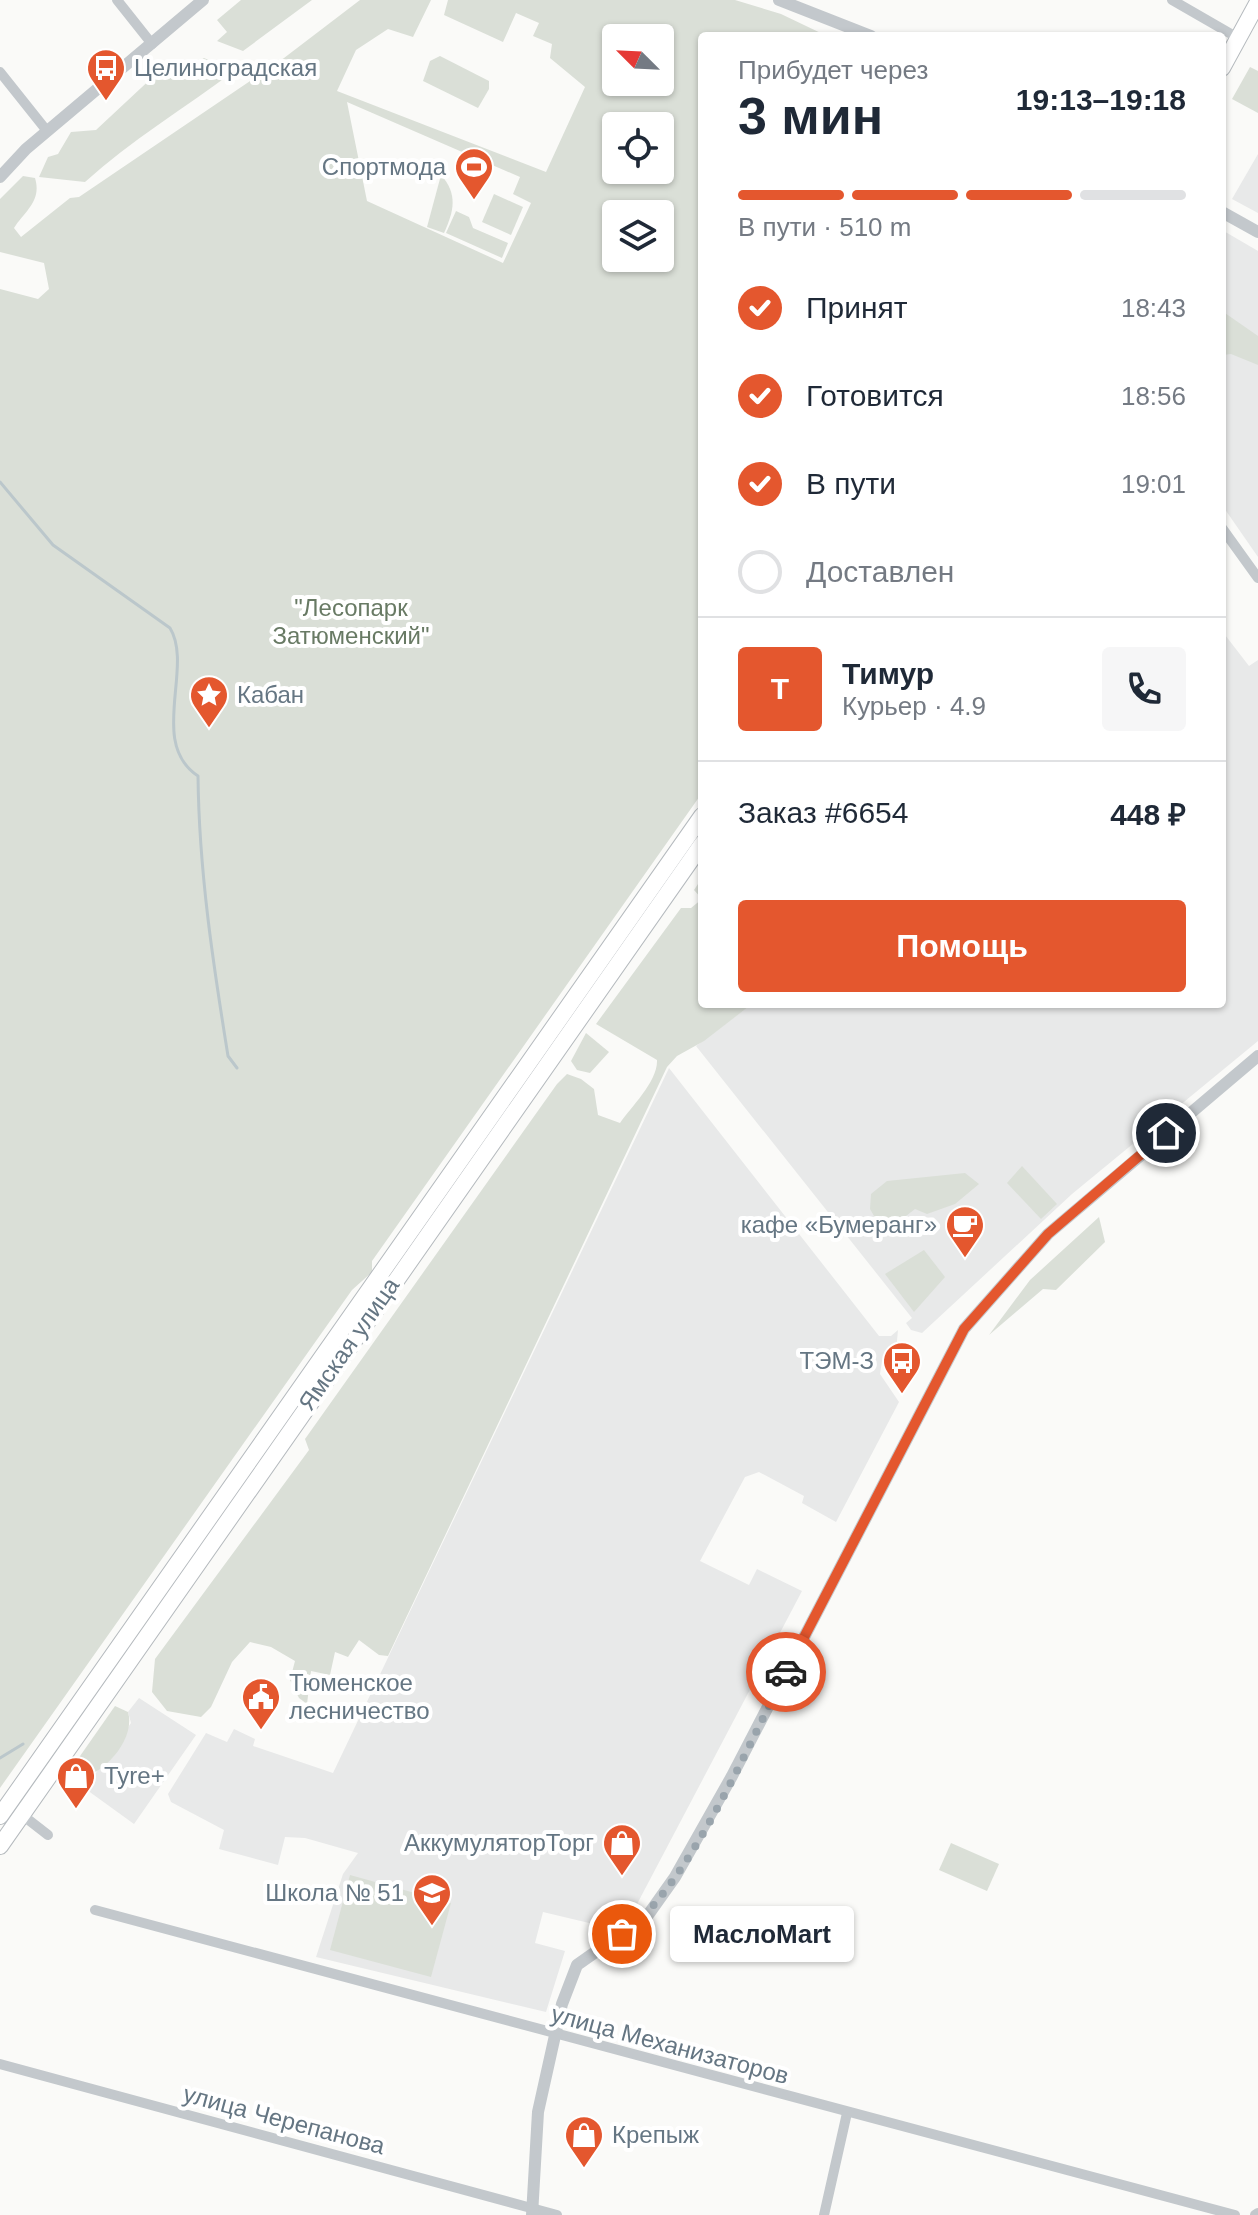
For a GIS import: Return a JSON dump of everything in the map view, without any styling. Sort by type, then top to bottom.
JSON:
[{"type":"main road","points":[[1226,60],[1258,2]]},
{"type":"main road","name":"Ямская улица","points":[[0,1816],[698,822]]},
{"type":"main road","name":"Ямская улица","points":[[0,1846],[698,850]]},
{"type":"street","points":[[117,0],[152,44]]},
{"type":"street","points":[[0,177],[47,131],[203,0]]},
{"type":"street","points":[[779,0],[861,32]]},
{"type":"street","points":[[1172,0],[1238,38]]},
{"type":"street","points":[[0,72],[47,131]]},
{"type":"street","points":[[1226,214],[1258,232]]},
{"type":"street","points":[[1226,534],[1258,578]]},
{"type":"street","points":[[532,2212],[538,2112],[555,2035],[577,1965],[648,1915],[695,1843],[964,1329],[1048,1234],[1258,1056]]},
{"type":"street","points":[[21,1814],[48,1835]]},
{"type":"street","name":"улица Механизаторов","points":[[95,1910],[1235,2215]]},
{"type":"street","name":"улица Черепанова","points":[[0,2064],[532,2212],[557,2215]]},
{"type":"street","points":[[824,2215],[847,2113]]},
{"type":"shaded area","points":[[1258,154],[1258,213],[1232,199]]},
{"type":"shaded area","points":[[1226,232],[1258,251],[1258,557],[1226,511]]},
{"type":"shaded area","points":[[1226,636],[1249,666],[1258,660],[1258,1041],[1072,1194],[922,1333],[911,1330],[906,1323],[912,1318],[696,1046],[747,1008],[1226,1008]]},
{"type":"shaded area","points":[[669,1068],[879,1336],[891,1336],[898,1330],[895,1362],[882,1361],[880,1374],[899,1402],[836,1522],[802,1503],[804,1496],[759,1472],[745,1477],[700,1561],[749,1585],[757,1569],[802,1591],[636,1906],[610,1928],[543,1912],[535,1943],[565,1951],[546,2012],[316,1957],[343,1874],[358,1853],[305,1838],[285,1837],[278,1865],[219,1849],[224,1830],[171,1802],[168,1794],[206,1733],[227,1742],[234,1729],[255,1739],[253,1746],[333,1773]]},
{"type":"shaded area","points":[[139,1698],[196,1735],[134,1824],[87,1790],[86,1778],[96,1773],[131,1723],[128,1712]]},
{"type":"green space","points":[[241,0],[312,0],[243,51],[217,41],[227,32],[217,20]]},
{"type":"green space","name":"\"Лесопарк Затюменский\"","points":[[360,0],[431,0],[413,37],[388,29],[356,50],[337,91],[546,172],[585,87],[550,58],[552,44],[533,36],[539,23],[516,13],[503,42],[444,15],[448,0],[735,0],[781,14],[819,32],[698,32],[698,799],[372,1261],[372,1272],[352,1290],[0,1788],[0,289],[38,299],[49,289],[44,263],[0,252],[0,199],[23,176],[35,178],[34,199],[14,228],[21,237],[70,198],[79,197],[284,58]],"holes":[[[347,102],[520,177],[513,194],[531,203],[503,263],[367,201]]]},
{"type":"green space","points":[[440,56],[489,81],[489,89],[478,108],[423,81],[430,61]]},
{"type":"green space","points":[[204,58],[234,71],[85,182],[39,177],[48,157],[58,154],[71,132],[96,130],[156,74],[178,76]]},
{"type":"green space","points":[[1250,67],[1258,71],[1258,113],[1232,99]]},
{"type":"green space","points":[[441,175],[450,189],[453,203],[444,233],[427,227]]},
{"type":"green space","points":[[494,194],[523,207],[511,235],[482,222]]},
{"type":"green space","points":[[456,211],[469,217],[473,228],[508,243],[502,258],[446,233]]},
{"type":"green space","points":[[1226,314],[1258,336],[1258,365],[1226,355]]},
{"type":"green space","points":[[698,902],[698,1008],[747,1008],[704,1041],[677,1056],[667,1067],[388,1656],[379,1655],[359,1640],[348,1657],[335,1652],[330,1675],[311,1671],[307,1704],[299,1698],[290,1680],[295,1661],[271,1647],[250,1642],[232,1662],[211,1707],[201,1717],[167,1711],[152,1692],[155,1659],[309,1450],[305,1439],[557,1084],[567,1074],[581,1079],[594,1089],[598,1115],[620,1123],[649,1085],[657,1060],[596,1024],[681,908],[691,908]]},
{"type":"green space","points":[[586,1033],[609,1052],[590,1073],[577,1070],[571,1061]]},
{"type":"green space","points":[[1022,1166],[1057,1204],[1041,1219],[1007,1183]]},
{"type":"green space","points":[[965,1173],[979,1184],[955,1204],[927,1214],[915,1209],[884,1233],[870,1209],[871,1194],[887,1181]]},
{"type":"green space","points":[[1099,1217],[1105,1242],[1056,1290],[1043,1289],[989,1335],[1030,1280]]},
{"type":"green space","points":[[924,1250],[945,1277],[914,1312],[885,1274]]},
{"type":"green space","points":[[115,1706],[128,1712],[129,1724],[120,1748],[100,1769],[88,1776],[64,1779]]},
{"type":"green space","points":[[951,1843],[999,1864],[987,1891],[939,1870]]},
{"type":"green space","points":[[350,1875],[451,1903],[431,1977],[330,1950]]},
{"type":"waterway","points":[[0,482],[53,545],[170,628],[176,644],[177,663],[173,725],[183,762],[198,776],[201,847],[212,952],[228,1056],[237,1068]]},
{"type":"waterway","points":[[0,1758],[23,1744]]},
{"type":"way so far","points":[[622,1934],[648,1915],[675,1877],[786,1672]]},
{"type":"place","name":"Целиноградская","points":[[106,102]]},
{"type":"place","name":"Спортмода","points":[[474,201]]},
{"type":"place","name":"Кабан","points":[[209,729]]},
{"type":"place","name":"кафе «Бумеранг»","points":[[965,1259]]},
{"type":"place","name":"ТЭМ-З","points":[[902,1395]]},
{"type":"place","name":"Тюменское лесничество","points":[[261,1731]]},
{"type":"place","name":"Tyre+","points":[[76,1810]]},
{"type":"place","name":"АккумуляторТорг","points":[[622,1877]]},
{"type":"place","name":"Школа № 51","points":[[432,1927]]},
{"type":"place","name":"МаслоMart","points":[[622,1934]]},
{"type":"place","name":"Крепыж","points":[[584,2169]]},
{"type":"route","points":[[786,1672],[964,1329],[1001,1283],[1048,1234],[1166,1133]]}]
